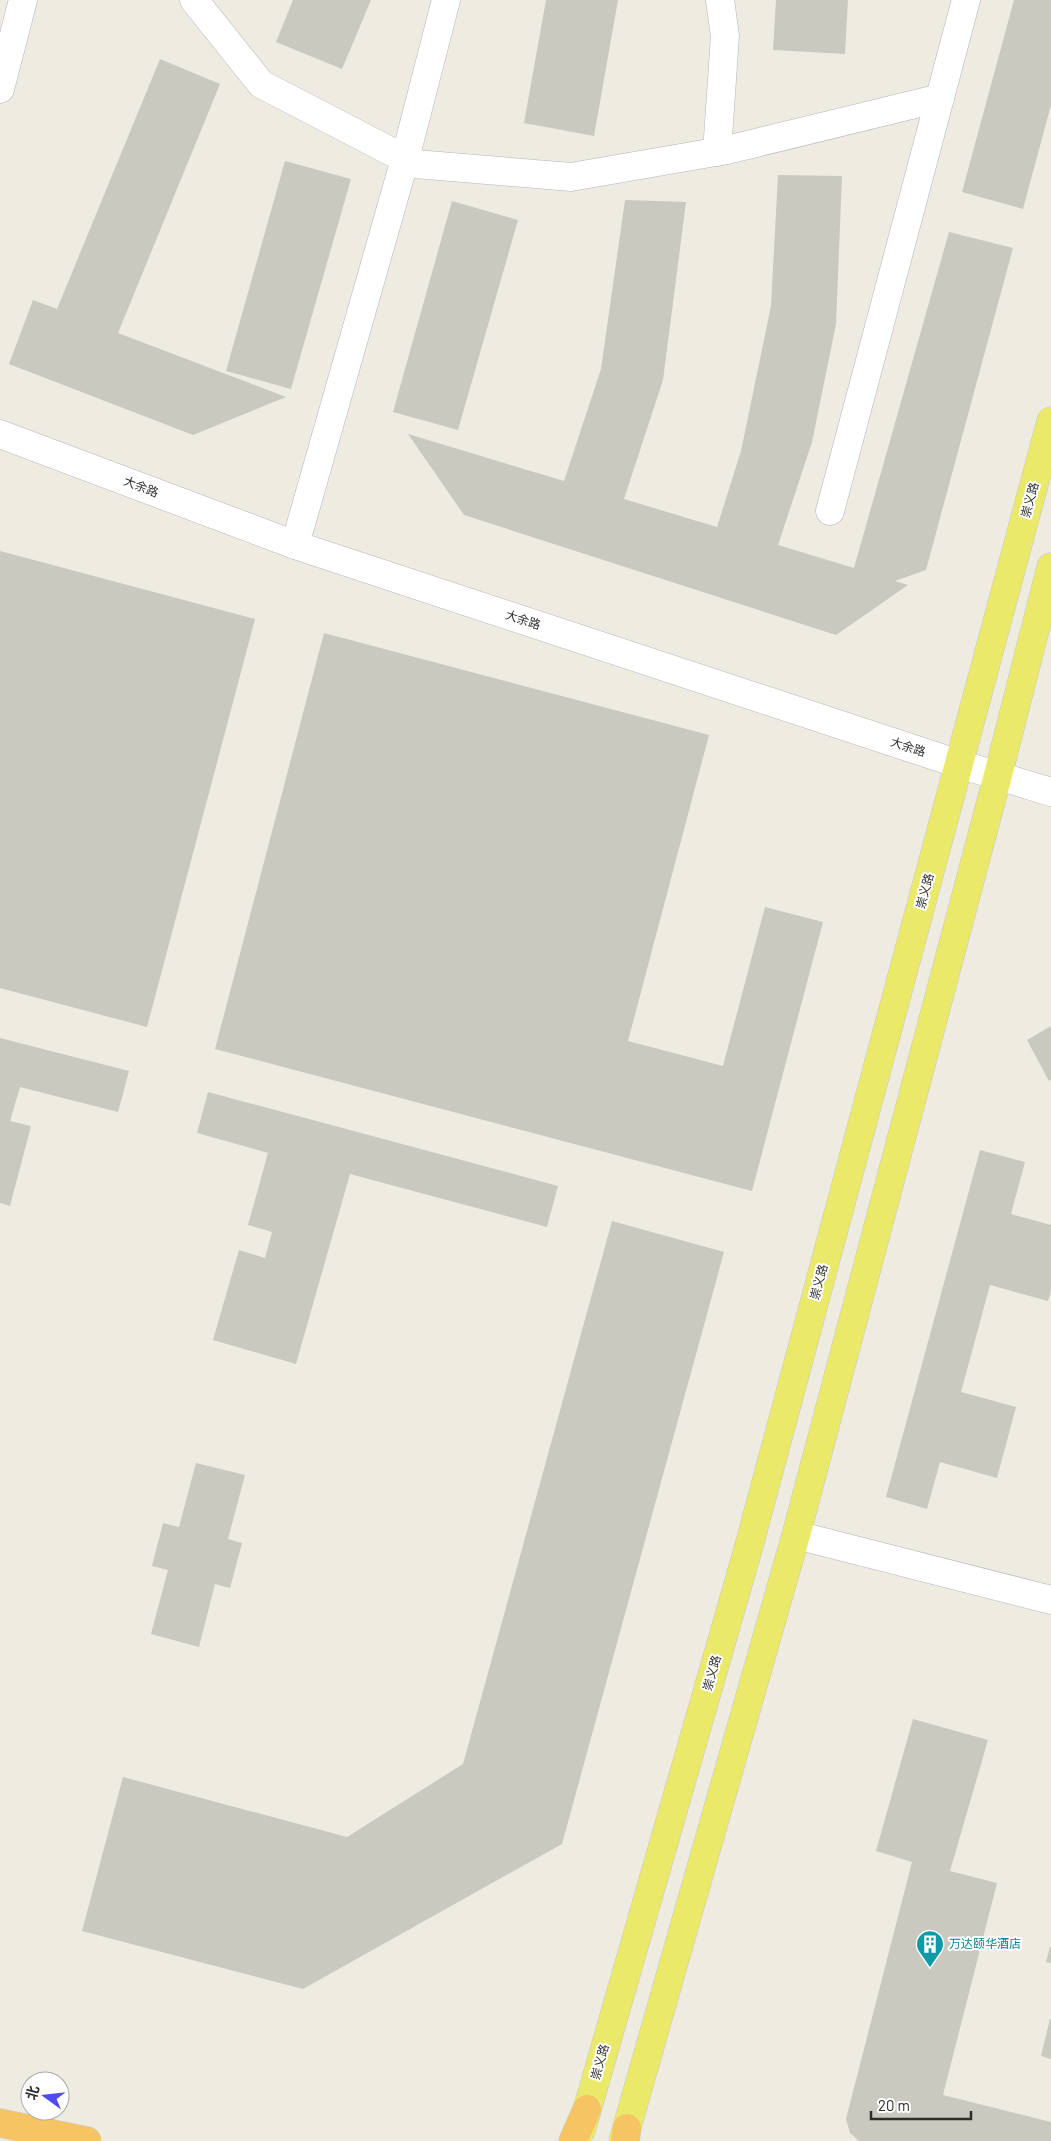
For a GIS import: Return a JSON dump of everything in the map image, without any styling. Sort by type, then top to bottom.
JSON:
[{"type":"highway","points":[[573,2141],[587,2109]]},
{"type":"highway","points":[[0,2123],[87,2141]]},
{"type":"main road","name":"崇义路","points":[[578,2141],[746,1553],[1051,421]]},
{"type":"main road","points":[[625,2137],[796,1535],[998,775],[1051,567]]},
{"type":"street","points":[[0,89],[23,0]]},
{"type":"street","points":[[194,0],[261,84],[415,164],[571,177],[718,152],[940,98]]},
{"type":"street","points":[[295,544],[405,159],[446,0]]},
{"type":"street","points":[[718,152],[724,36],[720,0]]},
{"type":"street","points":[[830,511],[966,0]]},
{"type":"street","name":"大余路","points":[[0,434],[295,544],[959,764],[1051,792]]},
{"type":"street","points":[[796,1535],[1051,1600]]},
{"type":"building","points":[[293,0],[371,0],[342,69],[276,42]]},
{"type":"building","points":[[546,0],[618,0],[594,136],[524,123]]},
{"type":"building","points":[[776,0],[848,0],[845,54],[773,50]]},
{"type":"building","points":[[1014,0],[1051,0],[1051,105],[1023,209],[962,192]]},
{"type":"building","points":[[160,59],[220,84],[118,333],[286,397],[193,435],[9,364],[33,300],[57,309]]},
{"type":"building","points":[[285,161],[351,179],[291,389],[226,371]]},
{"type":"building","points":[[778,175],[842,176],[836,324],[812,442],[778,545],[854,568],[949,232],[1013,248],[926,570],[895,581],[908,585],[836,635],[464,515],[408,434],[564,481],[601,369],[625,200],[686,202],[663,380],[624,499],[717,527],[741,451],[771,306]]},
{"type":"building","points":[[452,201],[518,220],[458,430],[393,412]]},
{"type":"building","points":[[0,551],[255,619],[147,1027],[0,988]]},
{"type":"building","points":[[324,633],[709,735],[628,1041],[723,1066],[765,907],[823,922],[752,1191],[215,1049]]},
{"type":"building","points":[[1051,1026],[1051,1079],[1049,1081],[1027,1040]]},
{"type":"building","points":[[0,1038],[129,1071],[118,1112],[20,1087],[10,1121],[31,1126],[10,1206],[0,1203]]},
{"type":"building","points":[[208,1092],[558,1186],[547,1227],[350,1174],[296,1364],[213,1340],[239,1250],[265,1258],[272,1232],[248,1225],[268,1153],[197,1133]]},
{"type":"building","points":[[980,1150],[1025,1162],[1011,1214],[1051,1225],[1051,1291],[1048,1301],[990,1285],[961,1392],[1016,1407],[997,1478],[940,1462],[927,1509],[886,1497]]},
{"type":"building","points":[[612,1221],[724,1252],[562,1844],[303,1989],[82,1931],[123,1777],[347,1837],[463,1764]]},
{"type":"building","points":[[196,1463],[245,1475],[228,1539],[242,1543],[230,1588],[215,1584],[199,1647],[151,1634],[168,1570],[152,1566],[163,1523],[179,1527]]},
{"type":"building","points":[[913,1719],[988,1740],[950,1871],[997,1883],[943,2095],[1051,2122],[1051,2141],[859,2141],[850,2133],[846,2119],[912,1862],[876,1851]]},
{"type":"building","points":[[1051,1947],[1051,1963],[1046,1962]]},
{"type":"building","points":[[1051,2019],[1051,2059],[1041,2056]]},
{"type":"place","name":"万达颐华酒店","points":[[930,1968]]}]
